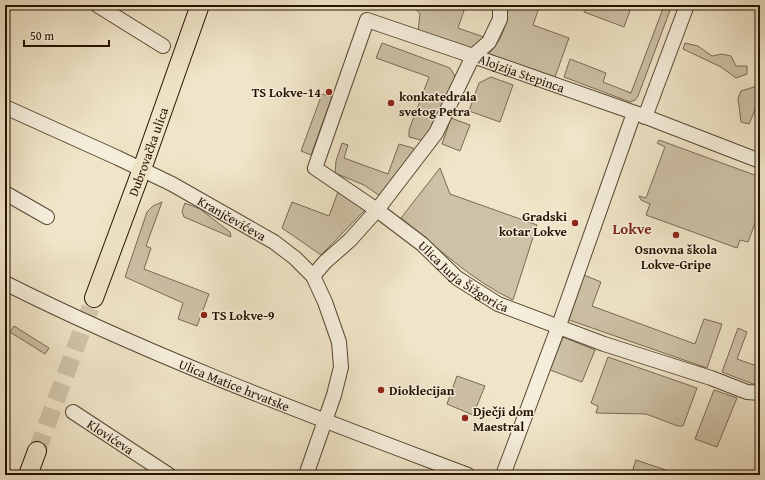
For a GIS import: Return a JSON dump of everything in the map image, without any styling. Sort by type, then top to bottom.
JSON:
[{"type":"main road","name":"Dubrovačka ulica","points":[[94,298],[142,169],[200,5]]},
{"type":"main road","points":[[28,475],[37,451]]},
{"type":"street","points":[[97,5],[163,46]]},
{"type":"street","points":[[473,56],[489,42],[500,19],[500,5]]},
{"type":"street","points":[[503,475],[640,115],[687,5]]},
{"type":"street","name":"Ulica Jurja Šižgorića","points":[[473,56],[367,20],[315,168],[377,210],[422,244],[461,280],[498,304],[558,328],[604,344],[711,378],[747,392],[760,394]]},
{"type":"street","name":"Alojzija Stepinca","points":[[313,276],[325,262],[350,240],[377,210],[436,133],[473,56],[640,115],[760,161]]},
{"type":"street","name":"Kranjčevićeva","points":[[5,107],[142,169],[221,212],[274,242],[295,258],[313,276],[325,302],[339,342],[341,367],[334,395],[306,475]]},
{"type":"street","points":[[5,193],[47,217]]},
{"type":"street","name":"Ulica Matice hrvatske","points":[[5,283],[99,328],[200,371],[325,421],[468,475]]},
{"type":"street","name":"Klovićeva","points":[[73,412],[169,475]]},
{"type":"shaded area","points":[[412,5],[466,5],[458,28],[484,37],[470,50],[418,31],[420,14]]},
{"type":"shaded area","points":[[507,5],[540,5],[533,25],[569,38],[555,77],[489,54],[500,39],[507,21]]},
{"type":"shaded area","points":[[592,5],[632,5],[624,27],[584,12],[585,7]]},
{"type":"shaded area","points":[[662,5],[672,5],[638,96],[635,100],[630,102],[564,77],[570,59],[606,73],[603,82],[631,93],[664,6]]},
{"type":"shaded area","points":[[382,43],[450,68],[455,76],[444,106],[425,141],[409,137],[409,130],[429,77],[376,58]]},
{"type":"shaded area","points":[[685,43],[698,46],[712,56],[722,54],[731,56],[736,66],[747,66],[747,74],[736,78],[721,67],[683,49]]},
{"type":"shaded area","points":[[491,77],[513,85],[500,122],[469,111],[479,83]]},
{"type":"shaded area","points":[[760,78],[760,103],[758,103],[749,124],[741,122],[738,98],[741,91],[757,86]]},
{"type":"shaded area","points":[[322,94],[332,97],[311,155],[301,151]]},
{"type":"shaded area","points":[[451,118],[470,125],[460,151],[442,144]]},
{"type":"shaded area","points":[[659,140],[760,177],[760,210],[748,242],[740,240],[737,248],[646,215],[650,204],[641,200],[639,196],[646,198],[665,147],[657,143]]},
{"type":"shaded area","points":[[342,143],[348,145],[344,158],[388,174],[399,144],[413,148],[415,154],[380,196],[364,185],[335,173],[336,161]]},
{"type":"shaded area","points":[[440,168],[450,194],[537,225],[513,300],[483,283],[469,273],[401,218]]},
{"type":"shaded area","points":[[338,192],[365,210],[321,255],[282,228],[292,202],[329,216]]},
{"type":"shaded area","points":[[162,202],[146,246],[151,248],[144,269],[209,294],[197,326],[178,319],[183,303],[125,277],[147,212],[153,206]]},
{"type":"shaded area","points":[[185,203],[200,209],[230,232],[231,237],[184,217],[182,211]]},
{"type":"shaded area","points":[[584,275],[601,282],[592,306],[695,344],[704,319],[722,324],[707,368],[569,320]]},
{"type":"shaded area","points":[[14,326],[49,348],[45,354],[10,332]]},
{"type":"shaded area","points":[[738,328],[747,332],[737,359],[760,367],[760,384],[753,384],[722,372]]},
{"type":"shaded area","points":[[563,337],[595,350],[582,382],[550,370]]},
{"type":"shaded area","points":[[608,357],[697,388],[683,426],[678,426],[646,414],[596,413],[598,406],[591,403]]},
{"type":"shaded area","points":[[457,376],[485,386],[473,415],[447,404]]},
{"type":"shaded area","points":[[714,390],[737,398],[717,447],[695,439]]},
{"type":"shaded area","points":[[636,460],[669,471],[667,475],[631,475]]},
{"type":"tunnel","points":[[37,451],[94,298]]},
{"type":"place","name":"TS Lokve-14","points":[[329,92]]},
{"type":"place","name":"konkatedrala svetog Petra","points":[[391,103]]},
{"type":"place","name":"Gradski kotar Lokve","points":[[575,223]]},
{"type":"place","name":"Osnovna škola Lokve-Gripe","points":[[676,235]]},
{"type":"place","name":"TS Lokve-9","points":[[204,315]]},
{"type":"place","name":"Dioklecijan","points":[[381,390]]},
{"type":"place","name":"Dječji dom Maestral","points":[[465,418]]},
{"type":"district","name":"Lokve","points":[[632,228]]}]
